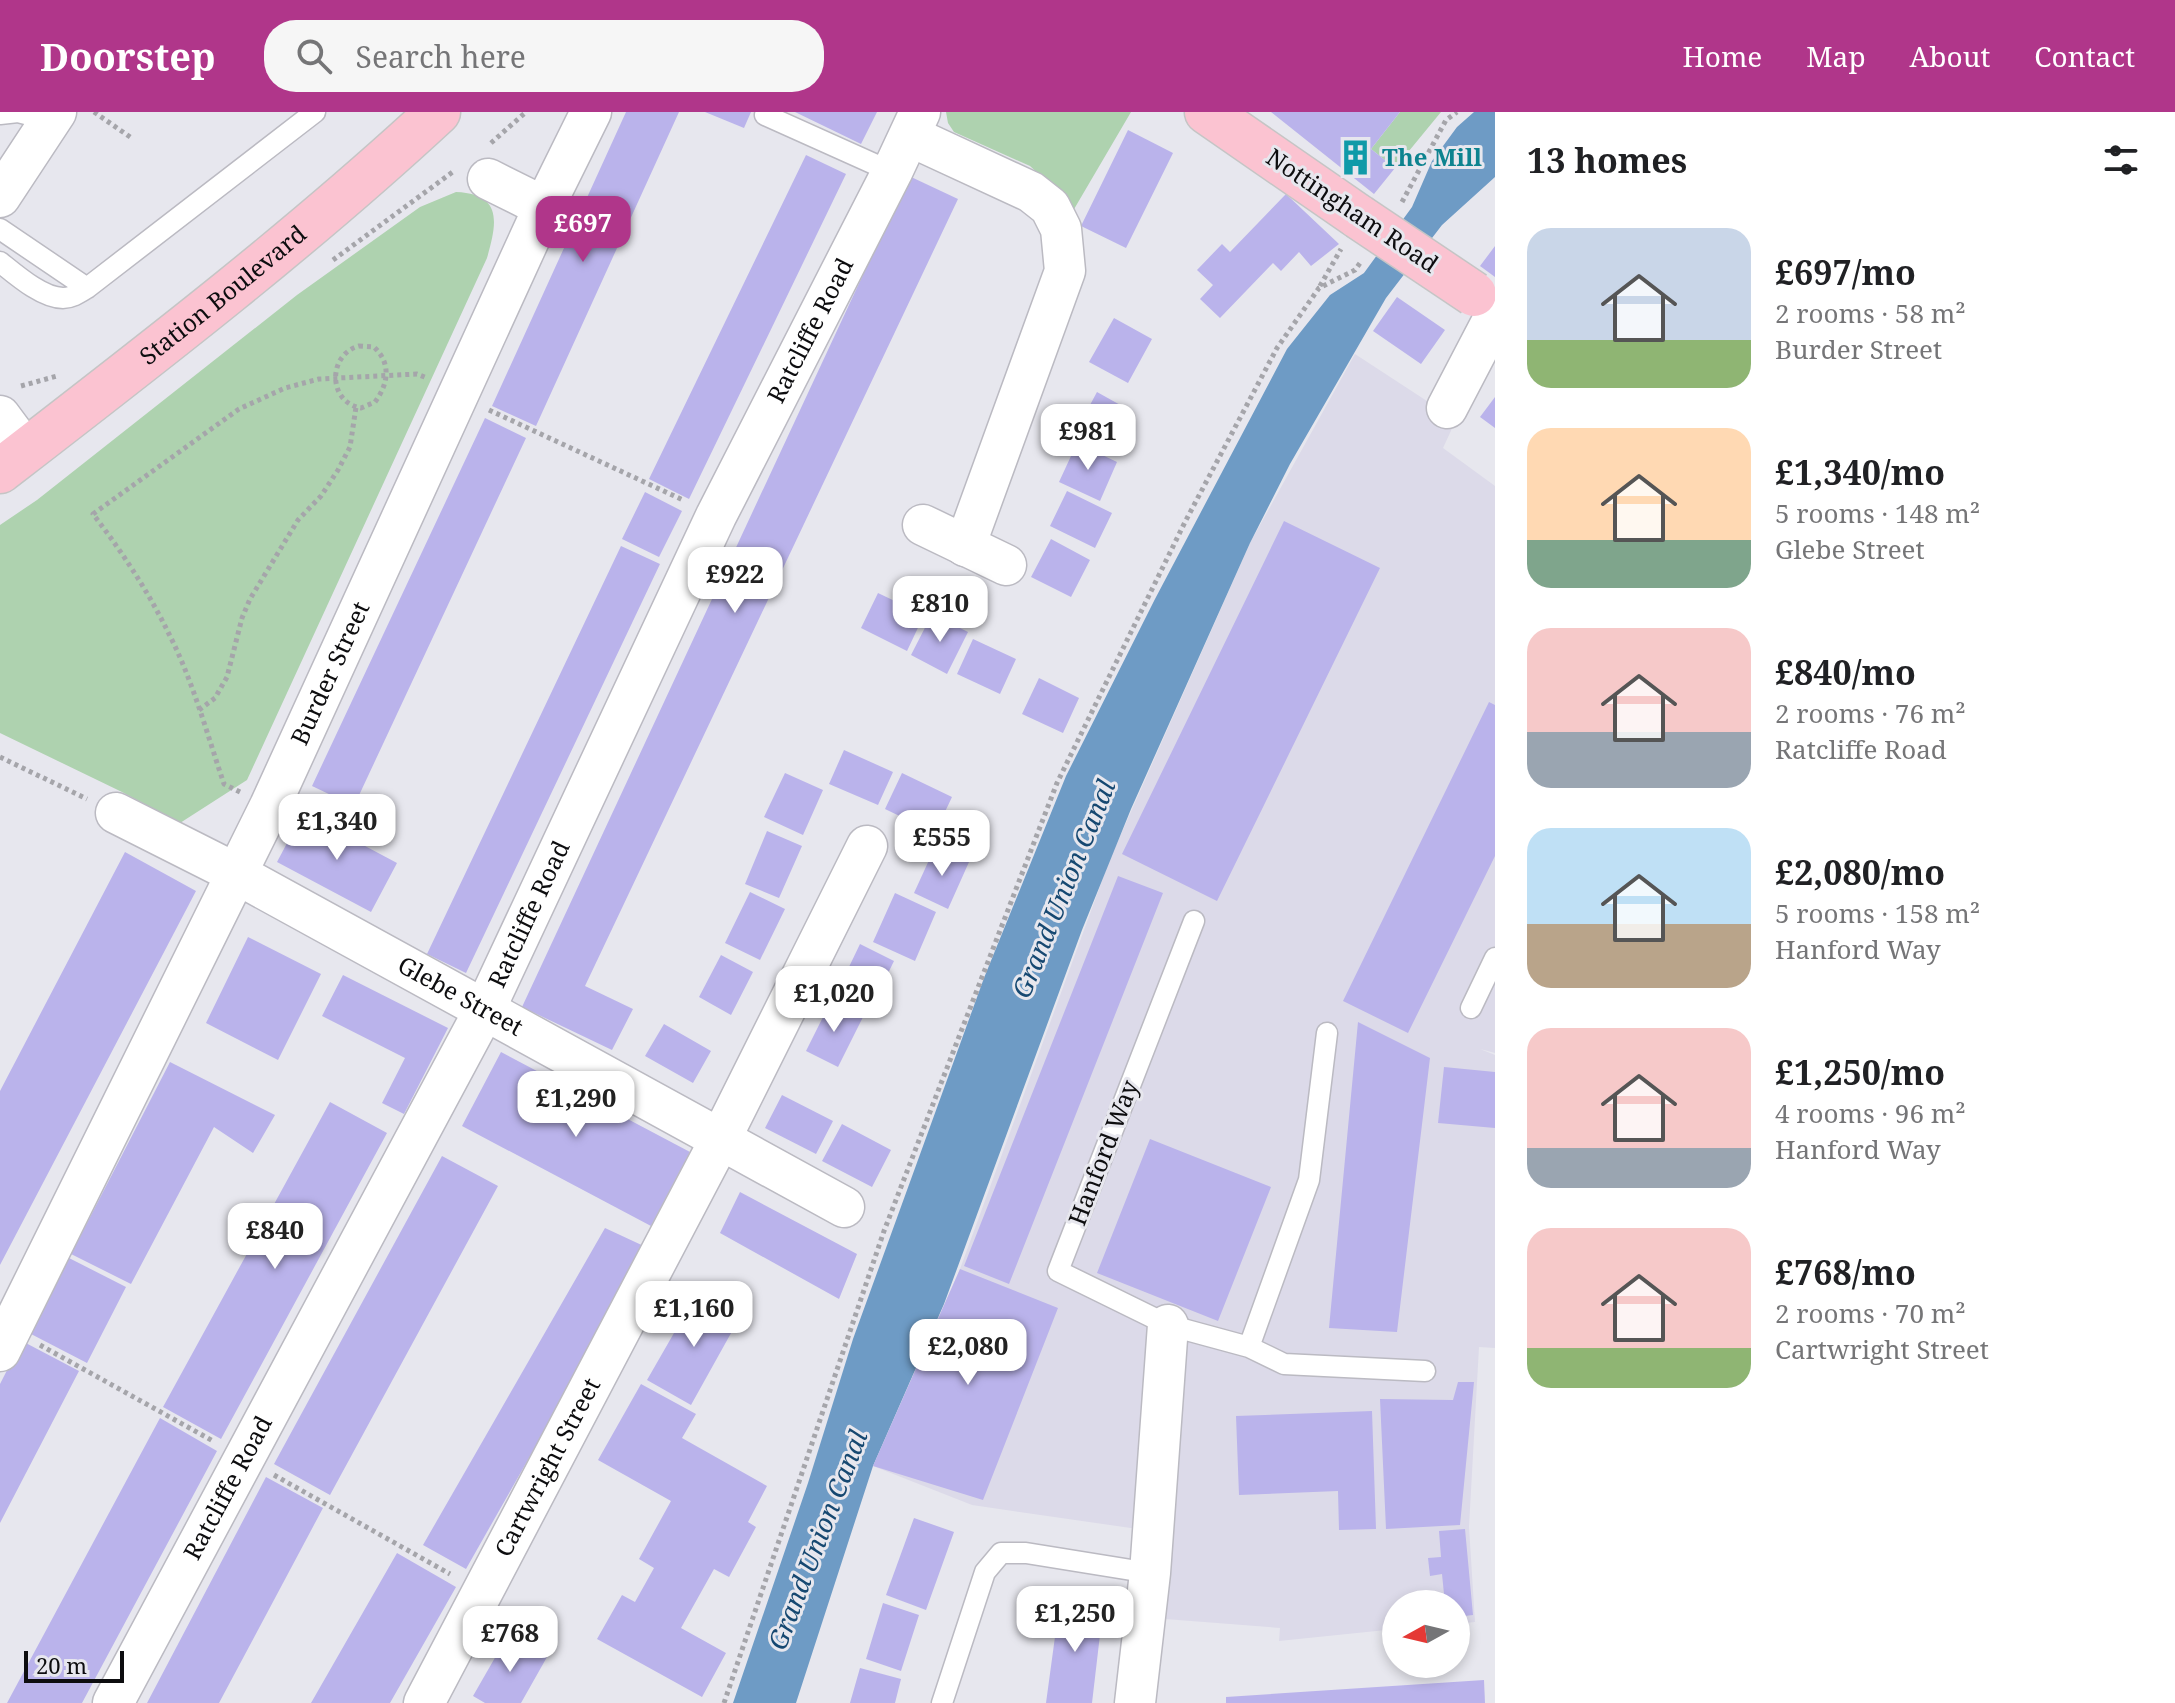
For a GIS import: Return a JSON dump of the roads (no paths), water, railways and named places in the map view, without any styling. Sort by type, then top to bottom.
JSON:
[{"type":"main road","name":"Station Boulevard","points":[[13,461],[167,342],[383,163],[438,112]]},
{"type":"main road","name":"Nottingham Road","points":[[1207,112],[1354,242],[1488,307]]},
{"type":"street","name":"Burder Street","points":[[0,1351],[270,806],[544,207],[591,112]]},
{"type":"street","points":[[0,197],[53,116]]},
{"type":"street","points":[[915,124],[1031,192],[1050,207],[1061,229],[1065,271],[965,546]]},
{"type":"street","name":"Ratcliffe Road","points":[[113,1703],[484,1011],[716,516],[915,124]]},
{"type":"street","points":[[488,179],[544,207]]},
{"type":"street","points":[[1447,408],[1488,307]]},
{"type":"street","points":[[0,416],[13,461]]},
{"type":"street","points":[[923,525],[1006,565]]},
{"type":"street","name":"Glebe Street","points":[[116,813],[237,874],[844,1207]]},
{"type":"street","name":"Cartwright Street","points":[[433,1700],[867,846]]},
{"type":"street","points":[[1135,1703],[1150,1573],[1168,1325]]},
{"type":"lane","points":[[0,114],[18,112],[53,116]]},
{"type":"lane","points":[[0,262],[49,295],[61,298],[73,296],[315,112]]},
{"type":"lane","points":[[765,115],[892,172]]},
{"type":"lane","points":[[0,229],[87,288]]},
{"type":"lane","name":"Hanford Way","points":[[1194,921],[1058,1271],[1168,1325],[1249,1347],[1284,1364],[1425,1371]]},
{"type":"lane","points":[[1471,1008],[1495,958]]},
{"type":"lane","points":[[1249,1347],[1309,1180],[1327,1033]]},
{"type":"lane","points":[[942,1703],[985,1572],[1001,1553],[1026,1553],[1150,1573]]},
{"type":"water","name":"Grand Union Canal","points":[[1474,112],[1495,112],[1495,177],[1442,225],[1386,298],[1290,464],[1250,543],[1131,809],[1082,930],[944,1304],[873,1466],[796,1703],[733,1703],[853,1339],[984,978],[1066,776],[1287,349],[1330,295],[1364,273],[1412,207],[1432,161],[1457,127]]},
{"type":"place","name":"The Mill","points":[[1356,158]]}]
